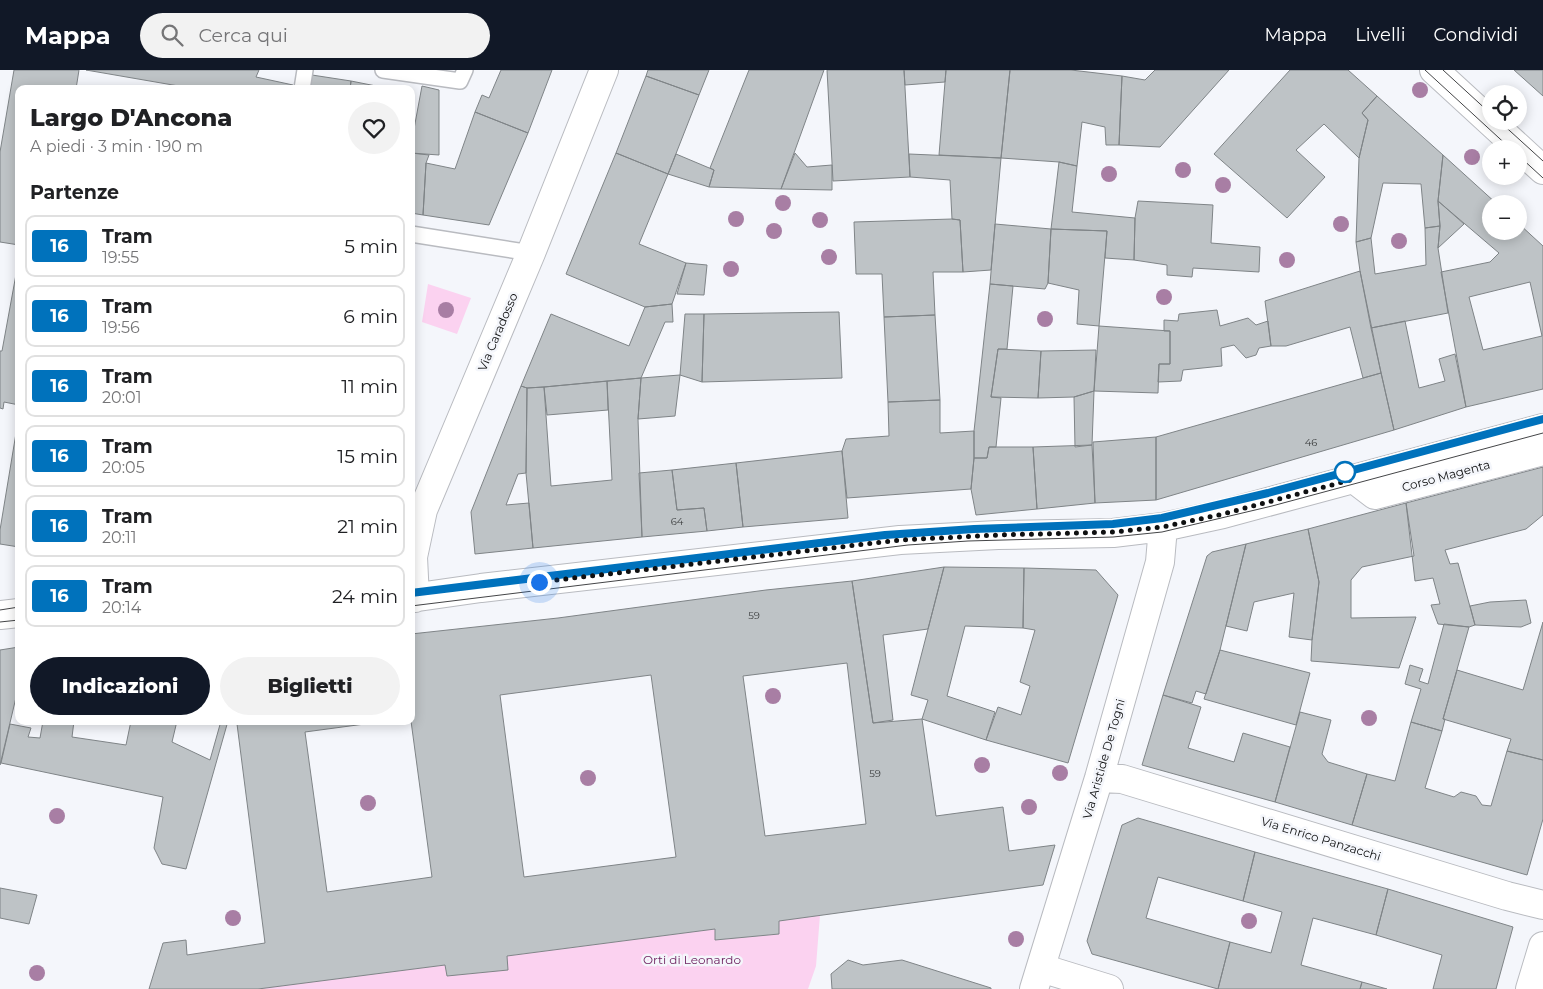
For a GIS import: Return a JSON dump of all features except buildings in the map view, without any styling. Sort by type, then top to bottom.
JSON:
[{"type":"street","name":"Via Caradosso","points":[[415,545],[424,510],[531,253],[604,70]]},
{"type":"street","points":[[1434,70],[1543,170]]},
{"type":"street","name":"Corso Magenta","points":[[415,598],[481,588],[900,540],[1113,532],[1162,527],[1223,514],[1543,428]]},
{"type":"street","name":"Corso Magenta","points":[[1354,479],[1375,495],[1543,451]]},
{"type":"street","name":"Via Aristide De Togni","points":[[1038,978],[1099,778],[1160,562],[1162,527]]},
{"type":"street","points":[[0,615],[15,613]]},
{"type":"street","name":"Via Enrico Panzacchi","points":[[1099,778],[1122,779],[1543,905]]},
{"type":"street","points":[[1530,989],[1543,946]]},
{"type":"street","points":[[1038,978],[1109,989]]},
{"type":"lane","points":[[303,85],[305,70]]},
{"type":"lane","points":[[383,70],[460,81],[465,70]]},
{"type":"lane","points":[[415,235],[531,253]]},
{"type":"green space","points":[[428,284],[471,298],[457,334],[422,322]]},
{"type":"green space","name":"Orti di Leonardo","points":[[820,915],[816,966],[808,989],[258,989],[445,965],[447,976],[508,970],[507,956],[715,929],[716,940],[779,934],[779,921]]},
{"type":"tram line","points":[[1425,70],[1501,140]]},
{"type":"tram line","points":[[1443,70],[1482,106]]},
{"type":"tram line","points":[[1509,130],[1543,161]]},
{"type":"tram line","points":[[1527,163],[1543,178]]},
{"type":"tram line","points":[[415,593],[902,534],[1113,524],[1162,518],[1268,493],[1543,419]]},
{"type":"tram line","name":"16","points":[[415,593],[885,535],[974,529],[1113,524],[1162,518],[1268,493],[1543,419]]},
{"type":"tram line","points":[[415,606],[908,545],[968,541],[1113,537],[1162,532],[1272,506],[1543,433]]},
{"type":"tram line","points":[[0,610],[15,608]]},
{"type":"tram line","points":[[0,622],[15,620]]},
{"type":"route","points":[[539,582],[900,540],[1113,532],[1162,527],[1223,514],[1354,479],[1345,472]]}]
